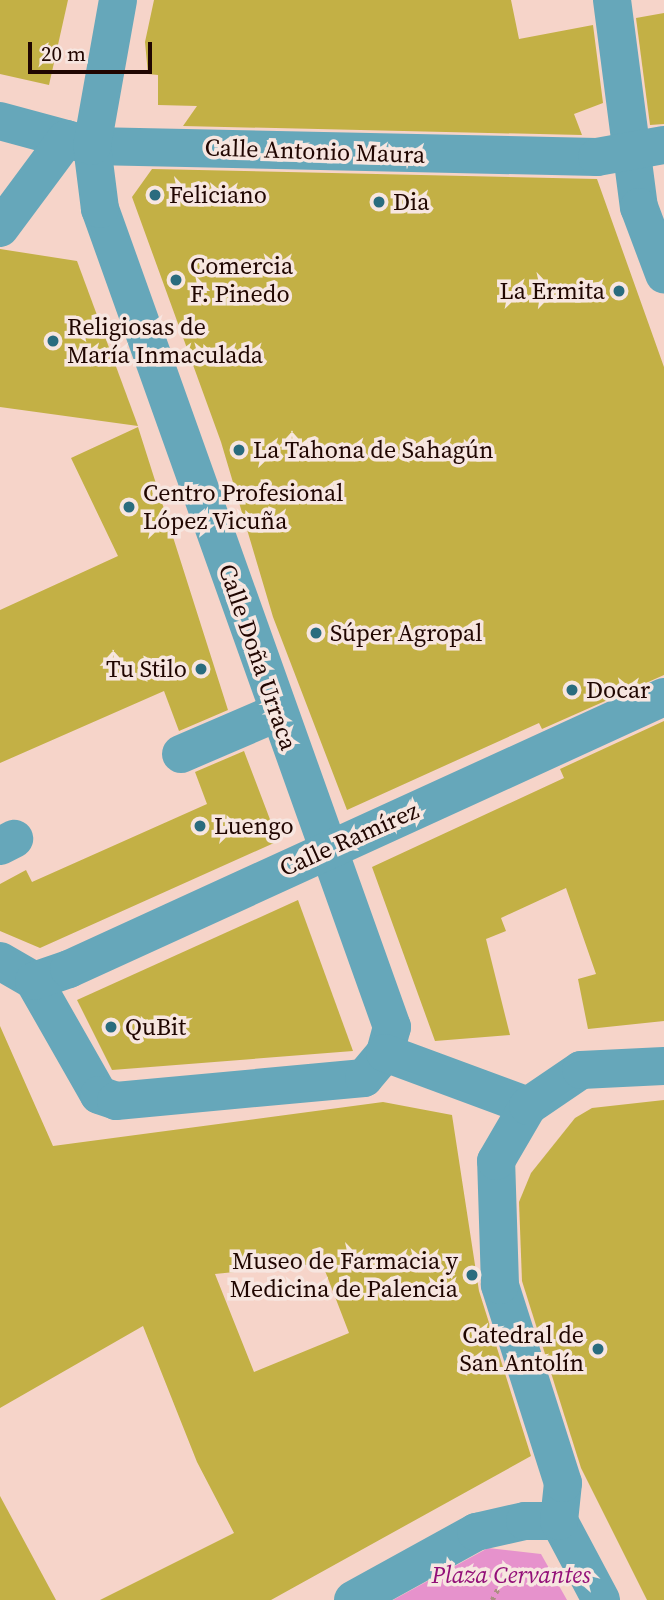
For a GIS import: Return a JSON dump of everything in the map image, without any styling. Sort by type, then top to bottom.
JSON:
[{"type":"street","points":[[0,228],[79,142],[118,0]]},
{"type":"street","points":[[612,0],[649,149],[639,207],[664,274]]},
{"type":"street","name":"Calle Antonio Maura","points":[[0,121],[79,142],[453,156],[649,149]]},
{"type":"street","name":"Calle Doña Urraca","points":[[79,142],[276,713],[392,1027],[385,1054]]},
{"type":"street","name":"Calle Ramírez","points":[[34,981],[69,969],[326,848],[664,696]]},
{"type":"street","points":[[181,754],[276,713]]},
{"type":"street","points":[[0,961],[34,981],[99,1095],[106,1100],[363,1077],[385,1054],[528,1106]]},
{"type":"street","points":[[601,1600],[559,1521],[563,1483],[500,1285],[496,1161],[528,1106],[581,1070],[664,1066]]},
{"type":"street","points":[[353,1600],[476,1532],[525,1521],[559,1521]]},
{"type":"green space","name":"Plaza Cervantes","points":[[488,1548],[541,1554],[567,1600],[393,1600]]},
{"type":"building","points":[[0,0],[68,0],[49,85],[0,74]]},
{"type":"building","points":[[154,0],[511,0],[519,39],[593,25],[603,103],[574,114],[582,135],[183,126],[197,106],[158,105],[158,75],[148,74],[145,42]]},
{"type":"building","points":[[664,13],[664,124],[650,125],[636,18]]},
{"type":"building","points":[[152,169],[597,179],[664,367],[664,675],[542,729],[539,723],[347,810],[273,617],[221,442],[132,197]]},
{"type":"building","name":"Religiosas de María Inmaculada","points":[[0,249],[77,261],[138,426],[0,407]]},
{"type":"building","points":[[138,427],[228,710],[179,731],[164,691],[0,763],[0,610],[118,556],[71,458]]},
{"type":"building","points":[[664,721],[664,1021],[588,1029],[578,979],[596,974],[566,888],[501,918],[506,931],[486,939],[510,1035],[435,1041],[372,867],[564,778],[560,769]]},
{"type":"building","points":[[244,751],[274,830],[274,843],[40,948],[0,931],[0,884],[26,870],[32,882],[207,804],[195,772]]},
{"type":"building","points":[[298,900],[353,1051],[112,1070],[77,1000]]},
{"type":"building","points":[[0,1026],[53,1146],[383,1102],[452,1115],[479,1291],[531,1456],[271,1600],[100,1600],[234,1533],[197,1462],[143,1326],[0,1408]],"holes":[[[322,1263],[349,1333],[254,1372],[215,1274]]]},
{"type":"building","name":"Catedral de San Antolín","points":[[664,1100],[664,1600],[647,1600],[581,1468],[522,1281],[519,1202],[531,1173],[575,1118],[592,1108]]},
{"type":"building","points":[[0,1496],[56,1600],[0,1600]]},
{"type":"place","name":"Feliciano","points":[[155,195]]},
{"type":"place","name":"Dia","points":[[379,202]]},
{"type":"place","name":"Comercia F. Pinedo","points":[[176,280]]},
{"type":"place","name":"La Ermita","points":[[619,291]]},
{"type":"place","name":"Religiosas de María Inmaculada","points":[[53,341]]},
{"type":"place","name":"La Tahona de Sahagún","points":[[239,450]]},
{"type":"place","name":"Centro Profesional López Vicuña","points":[[129,507]]},
{"type":"place","name":"Súper Agropal","points":[[316,633]]},
{"type":"place","name":"Tu Stilo","points":[[201,669]]},
{"type":"place","name":"Docar","points":[[572,690]]},
{"type":"place","name":"Luengo","points":[[200,826]]},
{"type":"place","name":"QuBit","points":[[111,1027]]},
{"type":"place","name":"Museo de Farmacia y Medicina de Palencia","points":[[472,1275]]},
{"type":"place","name":"Catedral de San Antolín","points":[[598,1349]]}]
